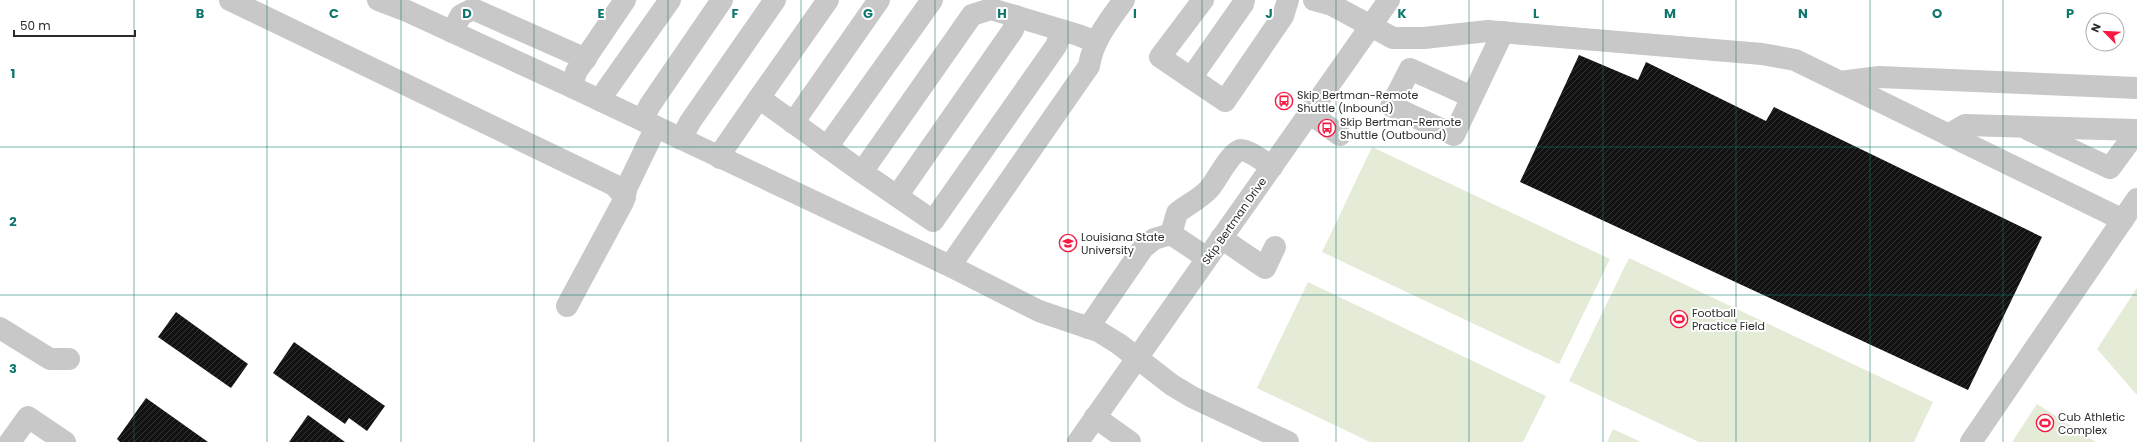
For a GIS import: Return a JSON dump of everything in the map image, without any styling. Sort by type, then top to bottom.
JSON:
[{"type":"street","points":[[230,0],[626,192]]},
{"type":"street","points":[[378,0],[410,6],[452,32],[602,101],[950,266],[1039,311],[1098,331],[1119,344],[1136,359],[1192,397],[1288,442]]},
{"type":"street","points":[[572,87],[576,72],[625,0]]},
{"type":"street","points":[[602,101],[607,89],[670,0]]},
{"type":"street","points":[[567,306],[626,192],[646,147],[650,104],[722,0]]},
{"type":"street","points":[[681,139],[690,122],[775,0]]},
{"type":"street","points":[[720,158],[725,146],[828,0]]},
{"type":"street","points":[[794,123],[879,0]]},
{"type":"street","points":[[827,147],[932,0]]},
{"type":"street","points":[[950,266],[1089,66],[1092,50],[1096,42],[1124,0]]},
{"type":"street","points":[[1203,0],[1160,57],[1226,101],[1283,16],[1288,0]]},
{"type":"street","points":[[1191,78],[1243,4],[1244,0]]},
{"type":"street","points":[[1314,0],[1332,5],[1372,25],[1393,38],[1424,38],[1488,31],[1762,54],[1795,60],[2123,220]]},
{"type":"street","name":"Skip Bertman Drive","points":[[1078,442],[1389,0]]},
{"type":"street","points":[[452,32],[461,15],[473,9],[586,58]]},
{"type":"street","points":[[862,172],[972,16],[991,9],[1062,30],[1096,42]]},
{"type":"street","points":[[897,196],[1013,30],[1016,16]]},
{"type":"street","points":[[759,98],[933,221],[1056,46],[1062,30]]},
{"type":"street","points":[[1472,96],[1503,32]]},
{"type":"street","points":[[1840,82],[1879,77],[2137,88]]},
{"type":"street","points":[[1309,113],[1340,135]]},
{"type":"street","points":[[1948,135],[1965,125],[2137,130]]},
{"type":"street","points":[[2023,127],[2110,168],[2137,130]]},
{"type":"street","points":[[1171,234],[1177,213],[1199,198],[1210,188],[1239,150],[1244,150],[1272,167]]},
{"type":"street","points":[[1971,442],[2137,199]]},
{"type":"street","points":[[1088,328],[1142,248],[1154,239],[1171,234]]},
{"type":"street","points":[[1171,234],[1207,258]]},
{"type":"street","points":[[1221,238],[1265,268],[1275,247]]},
{"type":"street","points":[[0,328],[50,359],[69,359]]},
{"type":"street","points":[[10,442],[28,417],[65,442]]},
{"type":"street","points":[[1095,417],[1130,442]]},
{"type":"green space","points":[[1372,147],[1610,259],[1559,364],[1322,252]]},
{"type":"green space","name":"Football Practice Field","points":[[1629,258],[1933,402],[1914,442],[1699,442],[1569,381]]},
{"type":"green space","points":[[1308,282],[1546,396],[1523,442],[1370,442],[1257,388]]},
{"type":"green space","points":[[2137,288],[2137,395],[2097,349]]},
{"type":"green space","name":"Cub Athletic Complex","points":[[2037,404],[2096,442],[2012,442]]},
{"type":"green space","points":[[1613,429],[1641,442],[1607,442]]},
{"type":"building","points":[[1579,55],[1638,80],[1646,62],[1766,121],[1774,107],[2042,237],[1968,390],[1520,182]]},
{"type":"building","points":[[176,312],[248,364],[231,388],[158,337]]},
{"type":"building","points":[[294,342],[385,406],[367,431],[349,418],[345,424],[273,373]]},
{"type":"building","points":[[146,398],[208,442],[120,442],[117,439]]},
{"type":"building","points":[[308,415],[345,442],[289,442]]},
{"type":"place","name":"Skip Bertman-Remote Shuttle (Inbound)","points":[[1284,101]]},
{"type":"place","name":"Skip Bertman-Remote Shuttle (Outbound)","points":[[1327,128]]},
{"type":"place","name":"Louisiana State University","points":[[1068,243]]},
{"type":"place","name":"Football Practice Field","points":[[1679,319]]},
{"type":"place","name":"Cub Athletic Complex","points":[[2045,423]]}]
